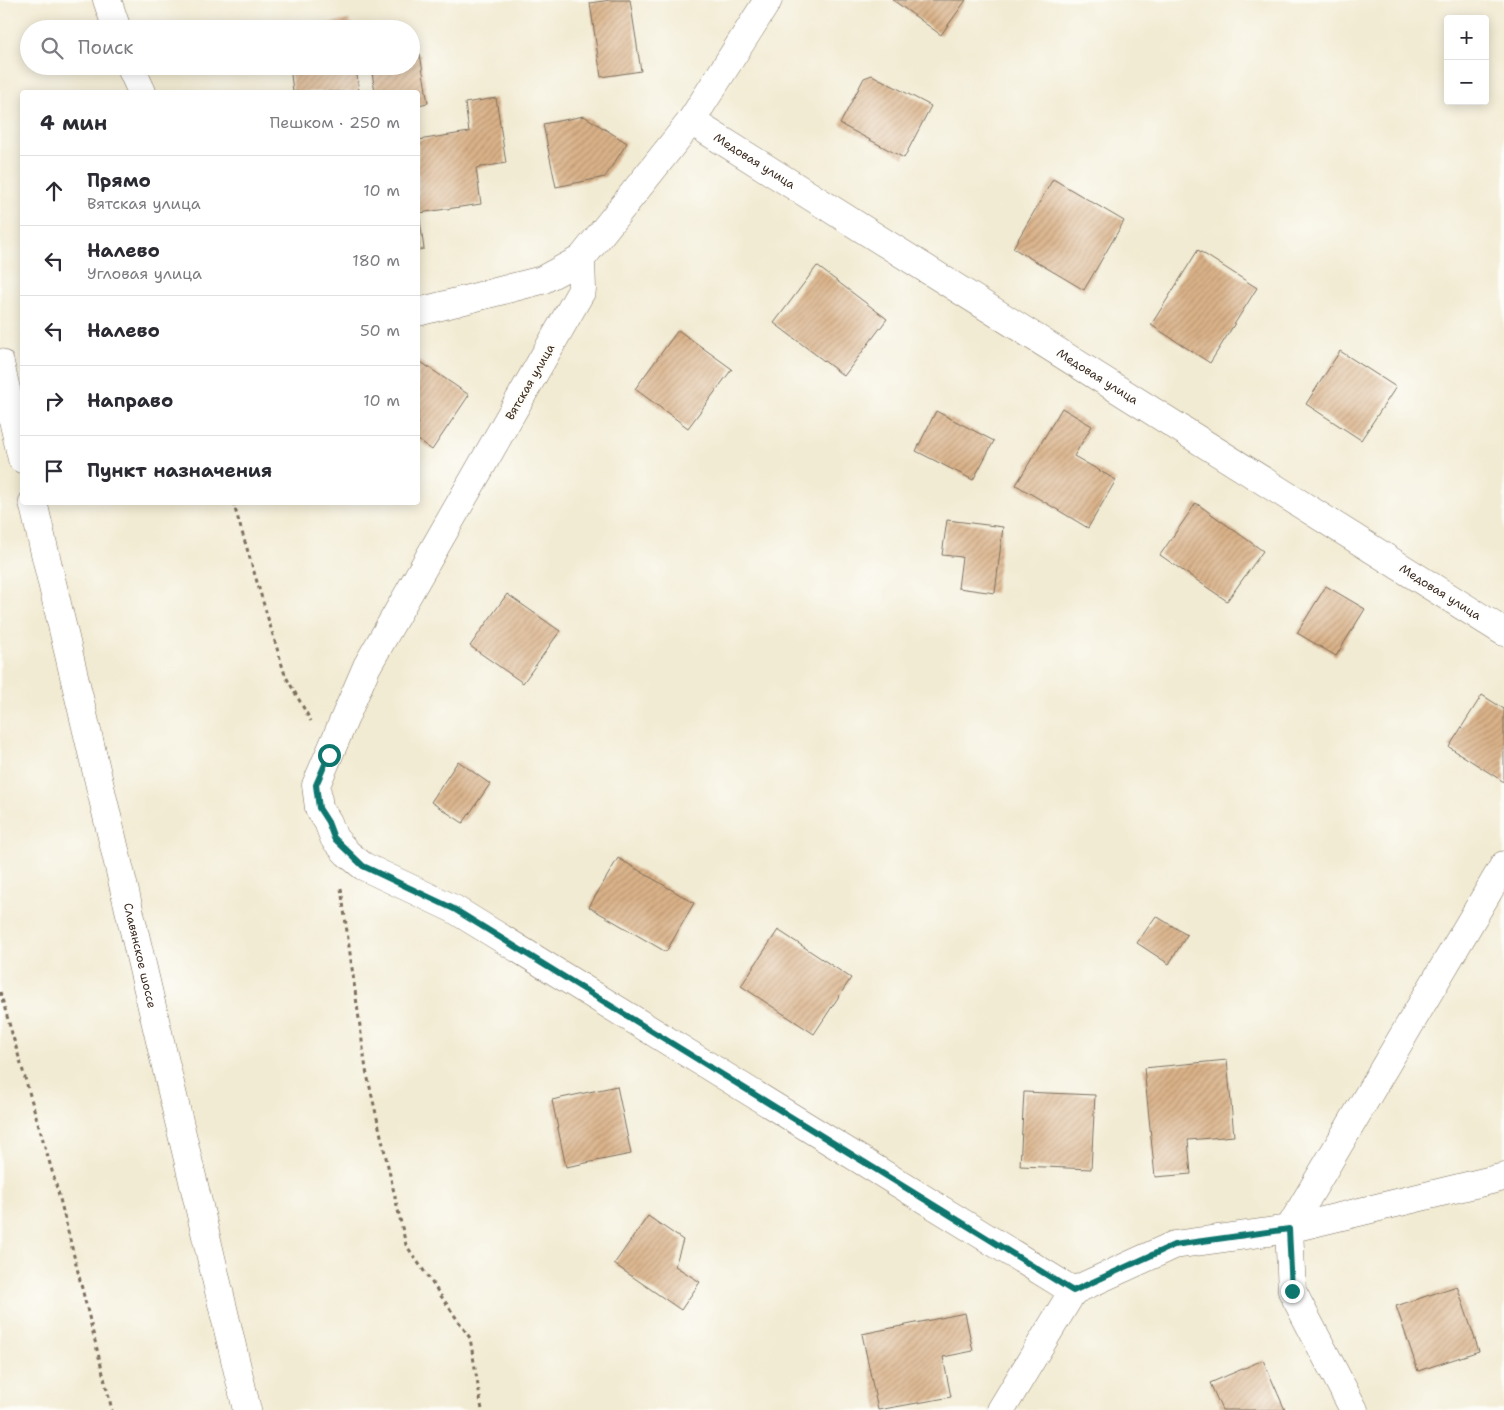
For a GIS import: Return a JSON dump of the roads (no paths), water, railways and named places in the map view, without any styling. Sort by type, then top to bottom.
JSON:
[{"type":"street","points":[[420,311],[542,280],[582,259],[691,121],[768,0]]},
{"type":"street","points":[[134,75],[141,90]]},
{"type":"street","name":"Медовая улица","points":[[691,121],[1504,632]]},
{"type":"street","name":"Вятская улица","points":[[582,259],[582,290],[367,666],[316,785],[319,808],[328,822],[334,838],[363,866],[454,909],[1073,1291]]},
{"type":"street","points":[[0,363],[6,419],[20,454]]},
{"type":"street","name":"Славянское шоссе","points":[[34,505],[247,1410]]},
{"type":"street","points":[[1354,1410],[1292,1291],[1289,1229],[1504,865]]},
{"type":"street","points":[[1001,1410],[1073,1291],[1174,1245],[1289,1229],[1504,1176]]}]
